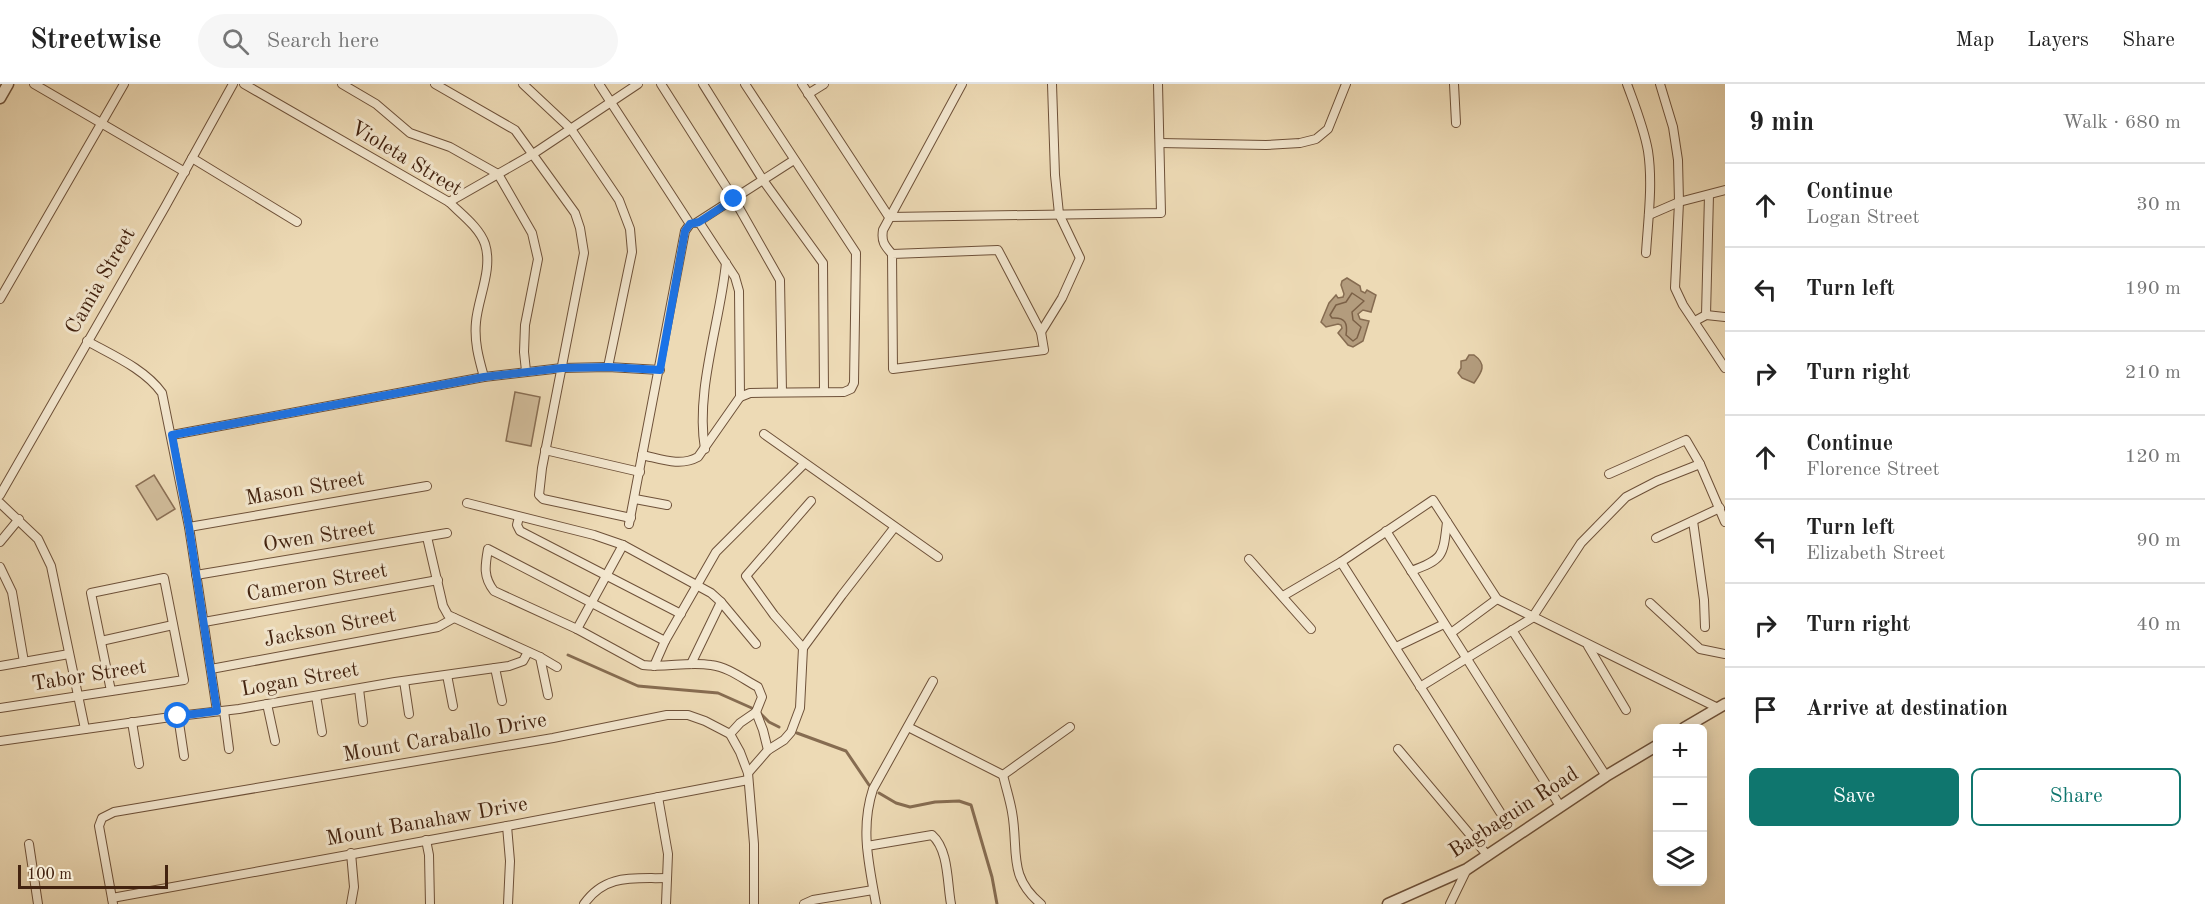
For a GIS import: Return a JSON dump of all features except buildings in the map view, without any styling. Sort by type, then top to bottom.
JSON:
[{"type":"street","points":[[0,98],[8,84]]},
{"type":"street","points":[[34,84],[185,172]]},
{"type":"street","points":[[0,299],[124,84]]},
{"type":"street","name":"Camia Street","points":[[0,495],[233,84]]},
{"type":"street","name":"Violeta Street","points":[[244,84],[449,202],[476,229],[485,244],[488,262],[476,323],[476,348],[484,377]]},
{"type":"street","points":[[342,84],[375,104],[410,133],[450,147],[498,174],[532,232],[538,259],[525,325],[526,371]]},
{"type":"street","points":[[435,84],[515,130],[575,213],[584,253],[545,450],[539,495],[543,499],[630,521],[685,231],[795,160]]},
{"type":"street","points":[[523,84],[571,129],[619,200],[630,229],[632,252],[608,367]]},
{"type":"street","points":[[600,84],[695,223],[735,277],[741,304],[740,397],[698,457],[689,462],[679,463],[642,456]]},
{"type":"street","points":[[449,202],[533,154],[639,84]]},
{"type":"street","points":[[661,84],[734,199],[780,280],[782,392]]},
{"type":"street","points":[[703,84],[763,180],[823,263],[824,392]]},
{"type":"street","points":[[740,397],[750,393],[844,392],[851,389],[854,383],[856,253],[745,84]]},
{"type":"street","points":[[802,84],[890,217]]},
{"type":"street","points":[[808,94],[824,84]]},
{"type":"street","points":[[892,254],[998,250],[1041,332],[1044,350],[893,369],[892,254],[884,246],[882,238],[890,217],[962,84]]},
{"type":"street","points":[[1041,332],[1062,298],[1080,258],[1059,214],[1054,175],[1052,84]]},
{"type":"street","points":[[890,217],[1161,213],[1158,84]]},
{"type":"street","points":[[1160,144],[1266,145],[1300,143],[1316,139],[1328,129],[1346,84]]},
{"type":"street","points":[[1454,84],[1456,123]]},
{"type":"street","points":[[1627,84],[1644,132],[1648,153],[1649,215],[1646,253]]},
{"type":"street","points":[[1660,84],[1676,137],[1679,202],[1674,281],[1678,297],[1725,368]]},
{"type":"street","points":[[192,158],[297,222]]},
{"type":"street","points":[[1649,215],[1679,202],[1725,190]]},
{"type":"street","points":[[1706,315],[1709,195]]},
{"type":"street","points":[[705,449],[704,393],[726,263]]},
{"type":"street","points":[[1695,321],[1706,315],[1725,317]]},
{"type":"street","points":[[87,341],[157,385],[165,401],[189,527],[212,669],[229,749]]},
{"type":"street","points":[[172,435],[526,371],[608,367],[660,370]]},
{"type":"street","points":[[764,434],[938,557]]},
{"type":"street","points":[[1608,474],[1686,440],[1700,464],[1725,522]]},
{"type":"street","points":[[545,450],[640,472]]},
{"type":"street","points":[[654,666],[665,641],[716,552],[804,464]]},
{"type":"street","points":[[1420,687],[1532,618],[1581,543],[1626,497],[1657,481],[1700,464]]},
{"type":"street","name":"Mason Street","points":[[189,527],[427,486]]},
{"type":"street","points":[[635,499],[667,505]]},
{"type":"street","points":[[1282,596],[1341,562],[1433,500],[1497,599],[1588,646],[1721,706]]},
{"type":"street","points":[[803,648],[774,615],[746,576],[811,501]]},
{"type":"street","points":[[467,502],[594,535],[623,545],[697,585],[722,602],[756,644]]},
{"type":"street","points":[[0,503],[38,539],[51,566],[85,729]]},
{"type":"street","points":[[1656,538],[1720,508]]},
{"type":"street","points":[[519,517],[517,525],[520,531],[681,614]]},
{"type":"street","points":[[0,542],[19,519]]},
{"type":"street","points":[[1694,521],[1706,627]]},
{"type":"street","points":[[1410,571],[1433,563],[1444,550],[1447,522]]},
{"type":"street","points":[[748,777],[768,750],[784,740],[791,732],[800,708],[803,648],[894,528]]},
{"type":"street","points":[[1386,531],[1560,806]]},
{"type":"street","name":"Owen Street","points":[[196,575],[447,533]]},
{"type":"street","points":[[427,537],[443,606],[448,615],[557,667]]},
{"type":"street","points":[[577,630],[623,545]]},
{"type":"street","points":[[665,641],[488,549],[484,569],[487,582],[494,591],[644,665],[714,665],[758,687],[762,697],[756,712],[740,723],[730,734],[740,752],[748,777],[754,844],[754,904]]},
{"type":"street","points":[[1249,559],[1311,629]]},
{"type":"street","points":[[1341,562],[1500,812]]},
{"type":"street","points":[[0,567],[6,575],[12,592],[24,662]]},
{"type":"street","points":[[100,641],[173,625],[164,578],[91,593],[100,641],[111,691]]},
{"type":"street","name":"Cameron Street","points":[[204,622],[438,580]]},
{"type":"street","points":[[1451,633],[1497,599]]},
{"type":"street","points":[[691,664],[722,602]]},
{"type":"street","points":[[1650,603],[1700,649],[1725,654]]},
{"type":"street","name":"Jackson Street","points":[[212,669],[438,627],[454,618]]},
{"type":"street","points":[[1396,648],[1444,624]]},
{"type":"street","name":"Tabor Street","points":[[0,708],[184,680],[173,625]]},
{"type":"street","points":[[1512,630],[1606,776]]},
{"type":"street","points":[[1588,646],[1626,710]]},
{"type":"street","name":"Logan Street","points":[[0,741],[220,711],[509,666],[523,661],[528,652]]},
{"type":"street","points":[[0,666],[69,654]]},
{"type":"street","points":[[540,657],[548,695]]},
{"type":"street","points":[[495,668],[502,702]]},
{"type":"street","points":[[447,675],[453,706]]},
{"type":"street","points":[[404,681],[409,714]]},
{"type":"street","points":[[876,904],[865,827],[867,807],[873,789],[933,681]]},
{"type":"street","points":[[359,689],[363,722]]},
{"type":"street","points":[[316,696],[322,732]]},
{"type":"street","points":[[267,704],[275,741]]},
{"type":"street","points":[[1692,724],[1721,706]]},
{"type":"street","points":[[756,712],[764,730],[768,750]]},
{"type":"street","name":"Mount Caraballo Drive","points":[[112,901],[99,826],[102,818],[114,812],[553,738],[667,715],[687,715],[730,734]]},
{"type":"street","points":[[178,716],[184,756]]},
{"type":"street","points":[[132,722],[139,764]]},
{"type":"street","points":[[908,727],[1003,775],[1012,813],[1016,868],[1026,891],[1041,904]]},
{"type":"street","points":[[1003,775],[1070,727]]},
{"type":"street","name":"Bagbaguin Road","points":[[1388,904],[1467,869],[1606,776],[1653,748]]},
{"type":"street","points":[[1398,749],[1488,856]]},
{"type":"street","name":"Mount Banahaw Drive","points":[[112,901],[351,853],[658,797],[748,777]]},
{"type":"street","points":[[658,797],[668,854],[666,904]]},
{"type":"street","points":[[507,826],[510,861],[508,904]]},
{"type":"street","points":[[867,846],[915,836],[932,835],[939,841],[943,852],[951,904]]},
{"type":"street","points":[[426,840],[429,855],[430,904]]},
{"type":"street","points":[[29,844],[38,904]]},
{"type":"street","points":[[351,853],[354,887],[351,904]]},
{"type":"street","points":[[1450,904],[1467,869]]},
{"type":"street","points":[[584,904],[592,892],[620,879],[667,879]]},
{"type":"street","points":[[804,904],[813,900],[873,890]]},
{"type":"shaded area","points":[[515,392],[540,397],[531,446],[506,441]]},
{"type":"shaded area","points":[[154,475],[175,509],[157,520],[136,486]]},
{"type":"water","points":[[1347,278],[1360,286],[1361,291],[1365,293],[1367,290],[1376,295],[1371,312],[1363,310],[1358,314],[1360,319],[1369,321],[1363,341],[1353,347],[1348,345],[1338,333],[1342,328],[1341,325],[1326,327],[1321,322],[1329,303],[1336,295],[1338,298],[1343,297],[1341,285],[1342,281]]},
{"type":"water","points":[[1469,355],[1474,355],[1482,366],[1474,383],[1462,378],[1458,373],[1461,361],[1466,360]]},
{"type":"waterway","points":[[568,655],[638,686],[718,693],[754,709]]},
{"type":"waterway","points":[[760,713],[769,722],[779,727]]},
{"type":"waterway","points":[[797,733],[846,751],[869,785]]},
{"type":"waterway","points":[[879,793],[896,803],[910,807],[935,802],[959,801],[971,805],[992,877],[997,904]]},
{"type":"route","points":[[178,716],[217,711],[189,527],[172,435],[526,371],[608,367],[660,370],[685,231],[690,224],[699,222],[734,199]]}]
